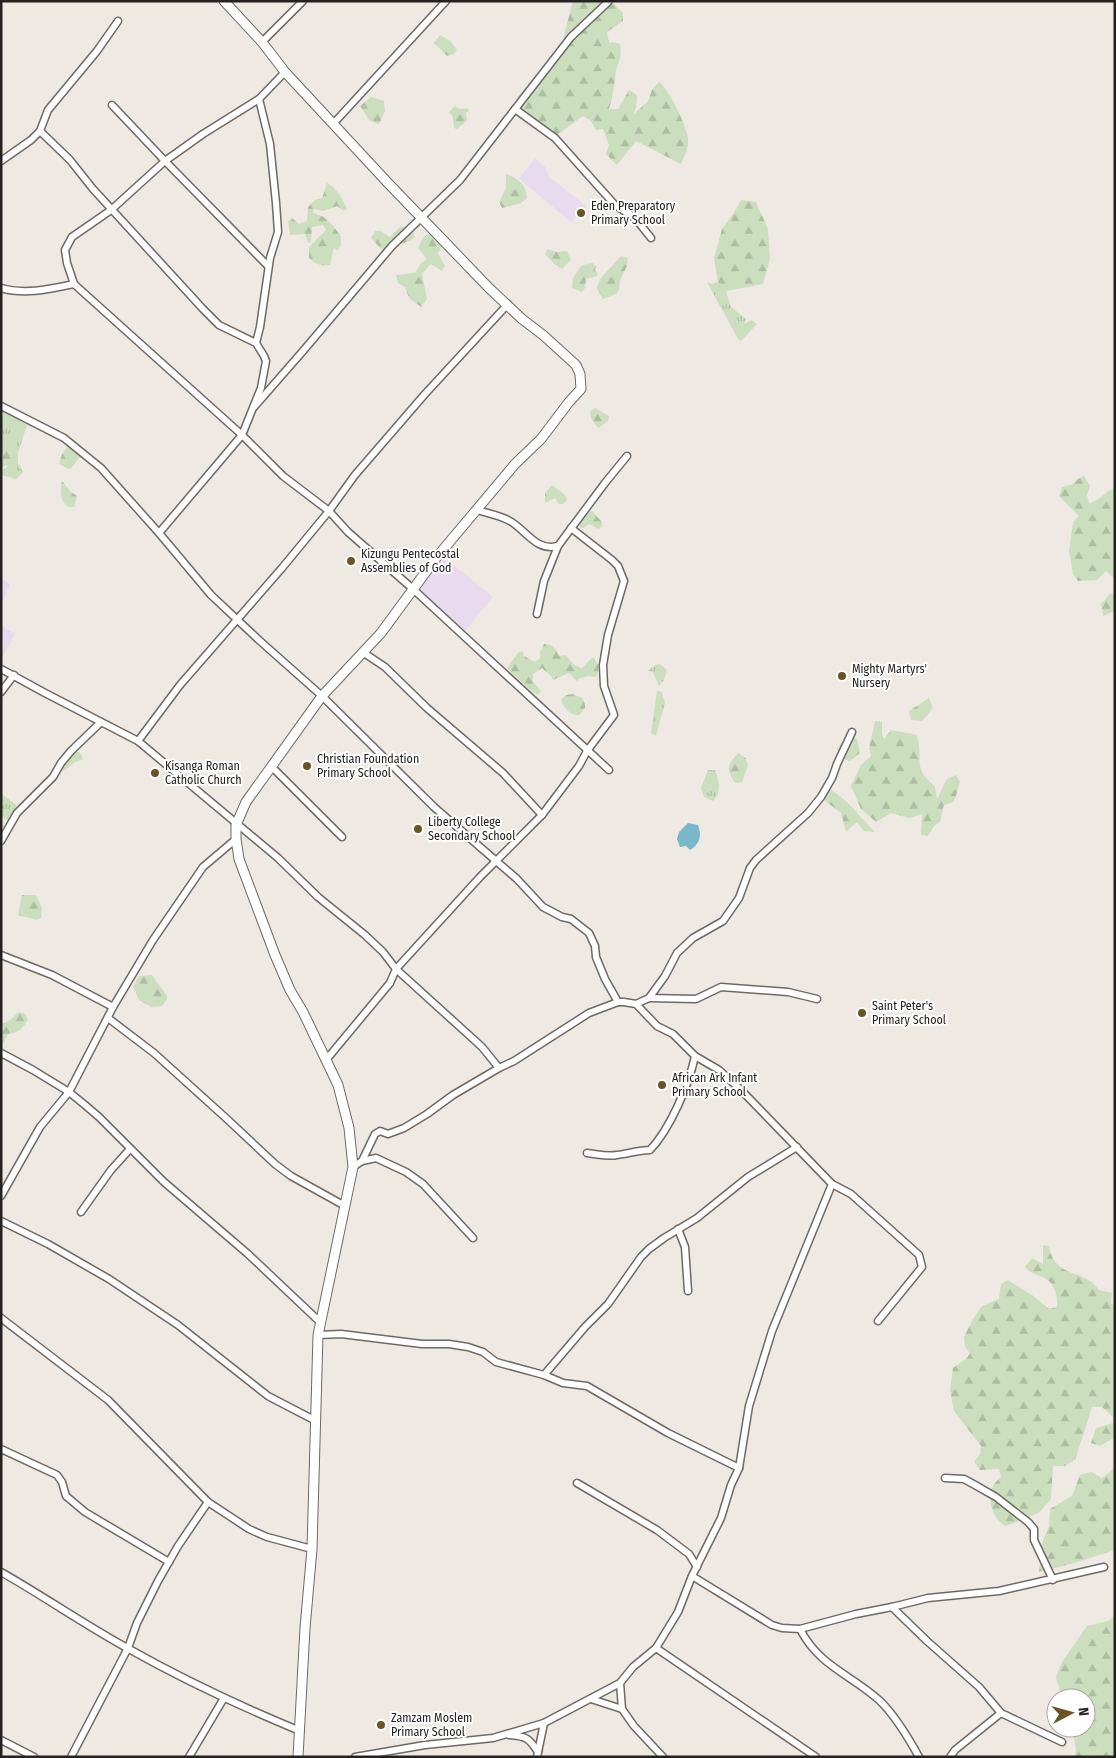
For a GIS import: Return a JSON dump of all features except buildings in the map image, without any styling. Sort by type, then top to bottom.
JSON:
[{"type":"street","points":[[224,1],[333,124],[489,288],[576,365],[580,374],[581,389],[436,558],[364,653],[322,696],[246,802],[236,825],[239,859],[275,955],[290,990],[303,1012],[338,1085],[349,1128],[353,1167],[318,1335],[312,1549],[305,1628],[298,1757]]},
{"type":"street","points":[[262,42],[303,1]]},
{"type":"street","points":[[333,124],[446,1]]},
{"type":"street","points":[[254,406],[392,246],[460,180],[571,37],[608,2]]},
{"type":"street","points":[[1,161],[20,149],[40,131],[48,110],[118,21]]},
{"type":"street","points":[[285,72],[259,99],[203,134],[165,161],[111,210],[72,237],[65,250],[74,284],[242,435],[282,476],[329,512],[348,532],[413,589],[609,770]]},
{"type":"street","points":[[256,343],[268,266],[278,232],[270,144],[259,99]]},
{"type":"street","points":[[112,106],[268,266]]},
{"type":"street","points":[[515,108],[555,138],[615,205],[635,218],[651,238]]},
{"type":"street","points":[[40,131],[70,160],[111,210],[219,325],[256,343],[266,361],[261,388],[242,435],[159,533]]},
{"type":"street","points":[[1,288],[14,292],[47,290],[74,284]]},
{"type":"street","points":[[138,741],[180,685],[238,620],[329,512],[355,476],[508,304]]},
{"type":"street","points":[[1,406],[64,438],[101,468],[211,595],[322,696],[409,783],[523,885],[543,907],[562,917],[571,919],[589,933],[605,979],[618,1002]]},
{"type":"street","points":[[537,614],[544,581],[558,546],[627,456]]},
{"type":"street","points":[[477,510],[509,520],[526,536],[541,546],[553,548],[558,546]]},
{"type":"street","points":[[326,1060],[390,983],[396,969],[542,815],[614,715],[604,686],[603,665],[608,635],[624,580],[618,566],[612,560],[571,528]]},
{"type":"street","points":[[364,653],[385,667],[427,708],[503,773],[542,815]]},
{"type":"street","points":[[1,669],[138,741],[236,825],[278,858],[318,897],[365,935],[383,952],[396,969],[482,1047],[499,1068]]},
{"type":"street","points":[[1,692],[14,675]]},
{"type":"street","points":[[1,841],[17,813],[53,777],[71,751],[101,722]]},
{"type":"street","points":[[649,998],[665,976],[677,953],[693,938],[723,921],[739,898],[750,868],[756,860],[808,813],[821,797],[832,778],[852,732]]},
{"type":"street","points":[[272,767],[342,838]]},
{"type":"street","points":[[1,1196],[40,1127],[69,1092],[113,1007],[153,940],[204,867],[236,839]]},
{"type":"street","points":[[1,955],[52,975],[113,1007]]},
{"type":"street","points":[[362,1161],[375,1134],[380,1131],[388,1134],[404,1128],[453,1095],[539,1046],[589,1012],[618,1002],[636,1004],[649,998],[696,999],[721,987],[788,992],[817,999]]},
{"type":"street","points":[[636,1004],[657,1026],[673,1034],[696,1056],[719,1070],[832,1184],[851,1194],[919,1255],[922,1267],[878,1321]]},
{"type":"street","points":[[108,1018],[154,1053],[275,1164],[291,1176],[345,1206]]},
{"type":"street","points":[[1,1053],[34,1070],[69,1092],[99,1117],[196,1211],[248,1254],[320,1322]]},
{"type":"street","points":[[588,1152],[604,1156],[618,1156],[633,1151],[650,1150],[660,1138],[684,1093],[696,1056]]},
{"type":"street","points":[[544,1375],[585,1327],[608,1304],[641,1256],[664,1238],[698,1218],[748,1177],[797,1147]]},
{"type":"street","points":[[81,1212],[111,1170],[130,1149]]},
{"type":"street","points":[[353,1167],[362,1161],[376,1158],[413,1176],[427,1188],[473,1238]]},
{"type":"street","points":[[355,1757],[425,1745],[493,1738],[544,1723],[620,1683],[633,1667],[656,1648],[678,1612],[692,1576],[721,1518],[731,1485],[739,1468],[749,1406],[772,1331],[832,1184]]},
{"type":"street","points":[[1,1221],[48,1244],[109,1279],[178,1326],[263,1393],[316,1421]]},
{"type":"street","points":[[678,1229],[685,1247],[688,1291]]},
{"type":"street","points":[[1,1318],[108,1400],[208,1502],[249,1529],[267,1537],[312,1549]]},
{"type":"street","points":[[318,1335],[341,1334],[422,1344],[449,1344],[468,1347],[483,1352],[496,1362],[544,1375],[563,1383],[587,1386],[668,1433],[739,1468]]},
{"type":"street","points":[[1,1449],[57,1475],[62,1482],[66,1496],[85,1512],[169,1562]]},
{"type":"street","points":[[945,1478],[964,1480],[975,1485],[996,1497],[1028,1522],[1034,1529],[1034,1540],[1053,1580]]},
{"type":"street","points":[[577,1483],[657,1530],[689,1554],[697,1567]]},
{"type":"street","points":[[71,1757],[128,1648],[137,1623],[169,1562],[208,1502]]},
{"type":"street","points":[[692,1576],[772,1625],[782,1628],[800,1629],[928,1598],[999,1591],[1104,1568]]},
{"type":"street","points":[[1,1572],[128,1648],[224,1698],[300,1731]]},
{"type":"street","points":[[892,1607],[979,1687],[1001,1713],[1062,1742]]},
{"type":"street","points":[[800,1629],[812,1649],[882,1704],[892,1715],[919,1757]]},
{"type":"street","points":[[656,1648],[816,1757]]},
{"type":"street","points":[[620,1683],[622,1709],[634,1726],[655,1750],[664,1757]]},
{"type":"street","points":[[189,1757],[224,1698]]},
{"type":"street","points":[[591,1699],[622,1709]]},
{"type":"street","points":[[950,1757],[954,1750],[1001,1713]]},
{"type":"street","points":[[538,1755],[544,1723]]},
{"type":"street","points":[[506,1734],[522,1736],[530,1741],[538,1755]]},
{"type":"street","points":[[1,1740],[34,1757]]},
{"type":"shaded area","points":[[535,158],[546,168],[548,176],[586,206],[571,222],[519,179]]},
{"type":"shaded area","points":[[445,558],[493,597],[464,632],[416,592]]},
{"type":"shaded area","points":[[1,578],[10,584],[1,606]]},
{"type":"shaded area","points":[[1,625],[15,634],[1,660]]},
{"type":"green space","points":[[573,1],[611,1],[623,13],[623,21],[607,32],[609,43],[620,44],[621,53],[609,109],[618,109],[629,90],[637,95],[634,114],[648,101],[652,90],[659,82],[663,85],[681,117],[687,133],[688,145],[681,164],[636,141],[617,165],[606,154],[609,145],[603,129],[596,130],[591,121],[583,116],[560,133],[553,135],[515,109],[517,98],[562,43]]},
{"type":"green space","points":[[440,35],[450,41],[457,50],[454,54],[447,56],[434,43]]},
{"type":"green space","points":[[371,97],[384,101],[385,111],[379,124],[370,121],[360,106]]},
{"type":"green space","points":[[455,106],[460,109],[468,108],[469,111],[466,113],[467,121],[457,129],[454,128],[453,117],[449,112]]},
{"type":"green space","points":[[506,174],[521,183],[527,198],[521,203],[502,208],[499,202],[506,188]]},
{"type":"green space","points":[[327,183],[342,198],[347,209],[344,211],[337,206],[323,211],[314,209],[313,213],[326,219],[341,236],[341,245],[337,251],[334,247],[330,265],[323,265],[309,258],[309,247],[326,230],[323,225],[312,227],[311,242],[308,243],[305,234],[290,235],[288,221],[292,218],[299,224],[307,221],[308,207],[315,200],[322,198]]},
{"type":"green space","points":[[741,200],[756,202],[768,229],[770,259],[763,284],[726,291],[718,282],[714,258],[722,229]]},
{"type":"green space","points":[[401,226],[413,232],[415,237],[410,241],[382,250],[371,238],[375,231],[380,231],[390,237]]},
{"type":"green space","points":[[432,233],[442,245],[438,254],[445,266],[442,271],[431,264],[422,274],[427,299],[421,307],[409,298],[405,287],[398,283],[396,275],[415,273],[421,263],[427,259],[418,248],[424,236]]},
{"type":"green space","points":[[547,249],[557,252],[567,251],[571,260],[562,269],[545,254]]},
{"type":"green space","points":[[621,256],[628,258],[627,266],[620,280],[619,290],[616,294],[603,299],[597,288],[600,279]]},
{"type":"green space","points":[[593,263],[598,273],[597,276],[586,279],[585,288],[582,292],[572,288],[573,278],[582,265]]},
{"type":"green space","points":[[707,282],[712,284],[718,282],[726,291],[731,307],[746,319],[744,324],[752,320],[757,324],[741,341],[738,339]]},
{"type":"green space","points":[[595,408],[609,416],[608,421],[598,428],[591,418],[590,411]]},
{"type":"green space","points":[[1,411],[27,425],[18,453],[1,441]]},
{"type":"green space","points":[[1,441],[18,453],[18,463],[3,461],[1,458]]},
{"type":"green space","points":[[73,446],[88,457],[79,458],[69,469],[59,464],[62,454],[67,447]]},
{"type":"green space","points":[[1,458],[3,461],[18,463],[23,472],[16,479],[1,475],[1,470],[8,467],[7,465],[1,467]]},
{"type":"green space","points":[[1084,476],[1090,486],[1087,495],[1089,503],[1115,488],[1115,579],[1106,571],[1097,580],[1078,581],[1073,574],[1069,551],[1073,522],[1079,516],[1059,496],[1062,487],[1073,484]]},
{"type":"green space","points":[[62,481],[77,496],[74,507],[68,507],[63,502],[61,492]]},
{"type":"green space","points":[[552,485],[565,495],[567,500],[563,504],[559,504],[555,498],[545,503],[545,493]]},
{"type":"green space","points":[[592,511],[602,522],[602,527],[598,529],[590,524],[582,528],[579,527],[585,513]]},
{"type":"green space","points":[[1110,594],[1115,595],[1115,613],[1112,612],[1103,616],[1101,604]]},
{"type":"green space","points":[[544,644],[555,649],[559,656],[566,655],[574,665],[582,668],[593,657],[598,666],[596,677],[585,677],[577,681],[569,673],[553,680],[542,668],[533,674],[533,682],[541,691],[538,695],[507,668],[518,653],[523,651],[524,656],[535,662],[540,658],[540,652]]},
{"type":"green space","points":[[660,664],[667,670],[664,680],[659,686],[653,672],[648,671],[655,665]]},
{"type":"green space","points":[[657,691],[662,692],[665,703],[656,736],[651,733]]},
{"type":"green space","points":[[573,694],[582,698],[585,704],[585,708],[579,715],[572,714],[567,710],[561,699],[566,695]]},
{"type":"green space","points":[[929,698],[933,708],[922,721],[911,720],[909,711]]},
{"type":"green space","points":[[875,721],[882,722],[882,735],[884,739],[891,730],[917,735],[921,768],[923,774],[935,786],[937,799],[947,779],[956,775],[960,782],[954,802],[944,805],[940,822],[934,826],[928,836],[921,835],[922,814],[909,818],[891,813],[876,822],[861,809],[851,786],[861,765],[871,756],[869,748]]},
{"type":"green space","points":[[847,736],[857,739],[860,753],[850,761],[840,758],[837,749]]},
{"type":"green space","points":[[76,751],[80,753],[83,759],[61,771],[61,764],[70,752]]},
{"type":"green space","points":[[738,753],[746,758],[748,765],[742,782],[735,783],[730,774],[729,767]]},
{"type":"green space","points":[[708,770],[715,770],[718,782],[718,794],[713,801],[704,797],[701,788]]},
{"type":"green space","points":[[831,790],[849,804],[875,832],[864,831],[857,822],[846,832],[841,813],[824,800],[825,791]]},
{"type":"green space","points":[[1,793],[16,805],[11,824],[1,815]]},
{"type":"green space","points":[[22,895],[36,895],[42,908],[41,918],[37,920],[18,915]]},
{"type":"green space","points":[[152,975],[167,996],[162,1006],[151,1007],[139,1000],[133,987],[139,976]]},
{"type":"green space","points":[[19,1012],[25,1014],[28,1020],[20,1030],[8,1034],[2,1046],[1,1024],[9,1021]]},
{"type":"green space","points":[[1043,1245],[1049,1246],[1052,1256],[1063,1269],[1086,1278],[1099,1290],[1112,1293],[1111,1304],[1115,1305],[1115,1437],[1100,1446],[1091,1443],[1096,1428],[1113,1423],[1113,1417],[1102,1407],[1092,1407],[1075,1460],[1065,1466],[1053,1466],[1051,1499],[1039,1513],[1006,1526],[994,1514],[990,1497],[993,1486],[1001,1477],[999,1469],[980,1470],[974,1462],[980,1454],[981,1446],[954,1411],[950,1390],[953,1368],[967,1358],[970,1353],[965,1347],[964,1337],[982,1306],[999,1299],[1001,1284],[1008,1280],[1032,1295],[1049,1309],[1057,1307],[1057,1299],[1052,1284],[1025,1267],[1032,1258],[1043,1264]]},
{"type":"green space","points":[[1115,1467],[1115,1550],[1039,1572],[1042,1543],[1049,1526],[1050,1509],[1072,1496],[1080,1475],[1091,1472],[1102,1478]]},
{"type":"green space","points":[[1115,1615],[1115,1757],[1075,1757],[1074,1738],[1096,1738],[1096,1688],[1059,1688],[1056,1677],[1062,1662],[1087,1626],[1108,1621]]},
{"type":"water","points":[[688,823],[698,825],[700,833],[698,842],[690,850],[686,846],[680,847],[677,839],[679,832]]},
{"type":"place","name":"Eden Preparatory Primary School","points":[[581,213]]},
{"type":"place","name":"Kizungu Pentecostal Assemblies of God","points":[[351,561]]},
{"type":"place","name":"Mighty Martyrs' Nursery","points":[[842,676]]},
{"type":"place","name":"Christian Foundation Primary School","points":[[307,766]]},
{"type":"place","name":"Kisanga Roman Catholic Church","points":[[155,773]]},
{"type":"place","name":"Liberty College Secondary School","points":[[418,829]]},
{"type":"place","name":"Saint Peter's Primary School","points":[[862,1013]]},
{"type":"place","name":"African Ark Infant Primary School","points":[[662,1085]]},
{"type":"place","name":"Zamzam Moslem Primary School","points":[[381,1725]]}]
